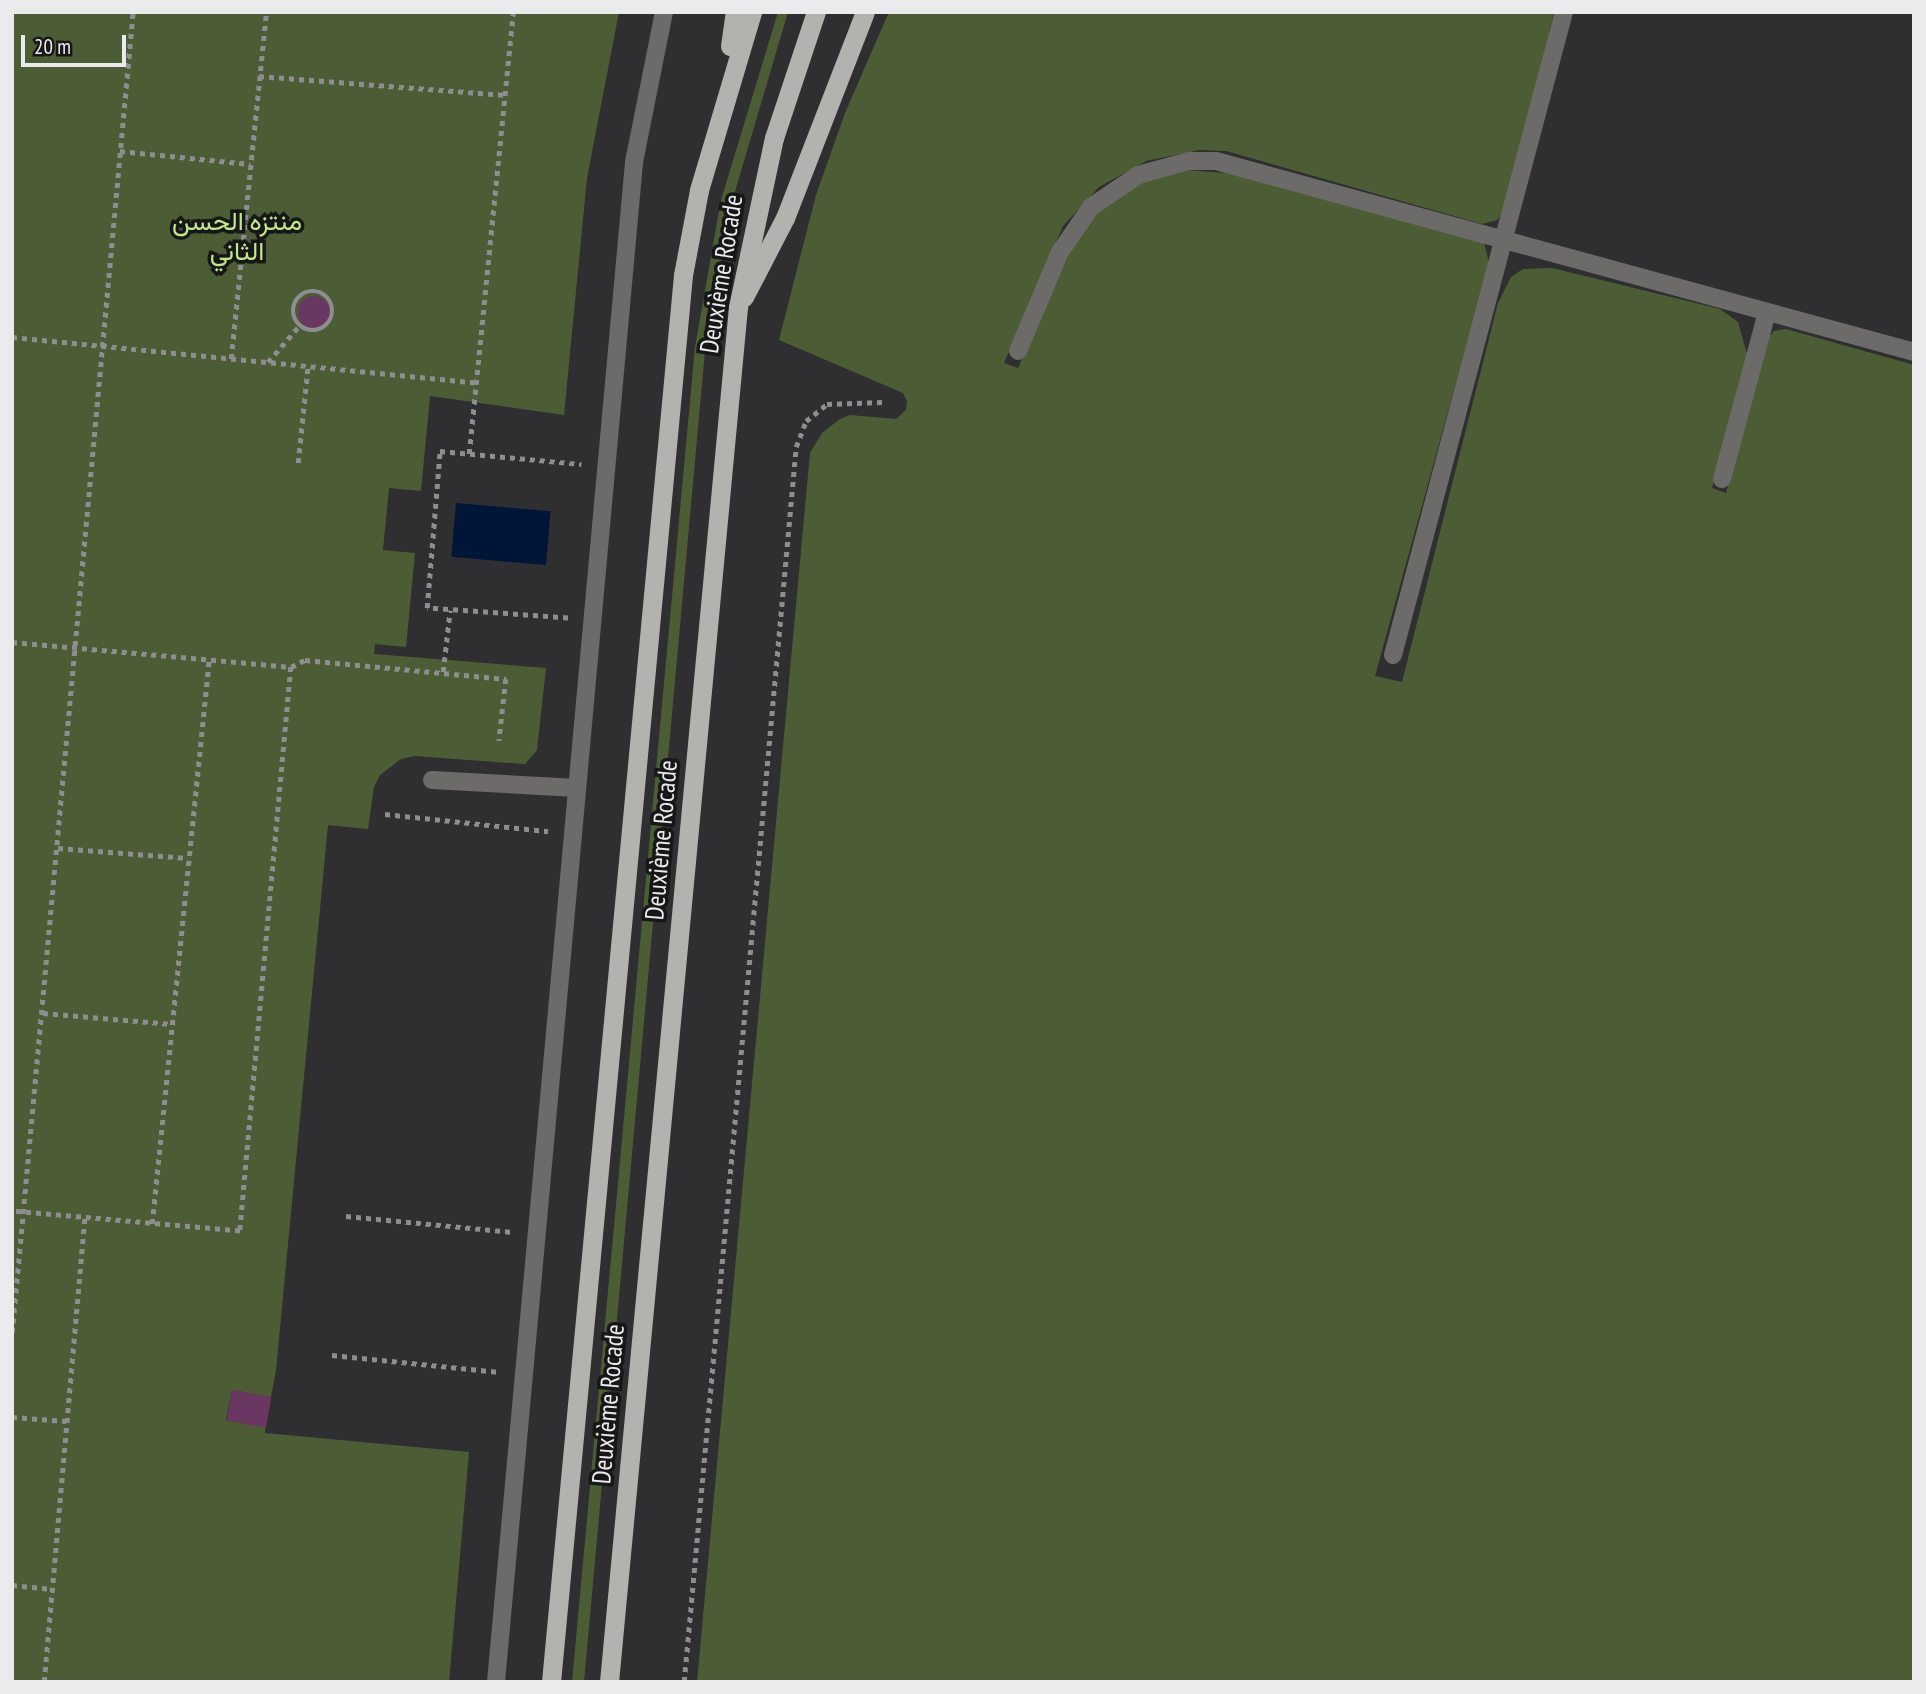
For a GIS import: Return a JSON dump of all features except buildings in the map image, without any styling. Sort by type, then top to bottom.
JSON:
[{"type":"highway","points":[[721,105],[735,12]]},
{"type":"highway","name":"Deuxième Rocade","points":[[551,1682],[682,275],[721,105],[752,12]]},
{"type":"highway","name":"Deuxième Rocade","points":[[609,1682],[738,307],[774,138],[816,12]]},
{"type":"highway","points":[[738,307],[785,218],[865,12]]},
{"type":"street","points":[[496,1682],[634,162],[664,12]]},
{"type":"street","points":[[1394,655],[1507,239],[1564,12]]},
{"type":"street","points":[[1018,351],[1072,230],[1113,189],[1163,165],[1189,161],[1243,164],[1914,352]]},
{"type":"street","points":[[1722,479],[1767,312]]},
{"type":"street","points":[[432,780],[578,788]]},
{"type":"path","points":[[12,1333],[133,12]]},
{"type":"path","points":[[231,359],[265,12]]},
{"type":"path","points":[[469,454],[513,12]]},
{"type":"path","points":[[259,76],[505,95]]},
{"type":"path","points":[[120,151],[250,164]]},
{"type":"path","points":[[305,293],[324,294],[334,310],[331,320],[317,332],[299,326],[293,308],[297,299],[305,293]]},
{"type":"path","points":[[268,362],[299,326]]},
{"type":"path","points":[[12,337],[478,383]]},
{"type":"path","points":[[298,463],[308,365]]},
{"type":"path","points":[[684,1682],[796,447],[806,421],[827,404],[882,402]]},
{"type":"path","points":[[593,620],[427,608],[440,452],[606,466]]},
{"type":"path","points":[[443,672],[450,610]]},
{"type":"path","points":[[12,642],[290,667],[305,660],[506,679],[499,741]]},
{"type":"path","points":[[152,1223],[209,660]]},
{"type":"path","points":[[12,1211],[240,1231],[290,667]]},
{"type":"path","points":[[385,814],[572,834]]},
{"type":"path","points":[[58,848],[188,858]]},
{"type":"path","points":[[43,1013],[172,1024]]},
{"type":"path","points":[[346,1216],[536,1235]]},
{"type":"path","points":[[44,1682],[85,1217]]},
{"type":"path","points":[[332,1356],[523,1374]]},
{"type":"path","points":[[12,1417],[66,1421]]},
{"type":"path","points":[[12,1585],[52,1589]]},
{"type":"green space","name":"منتزه الحسن الثاني","points":[[12,12],[619,12],[587,178],[564,415],[430,396],[421,491],[389,488],[383,550],[415,553],[406,647],[375,644],[374,654],[546,668],[537,750],[525,764],[414,756],[401,759],[380,775],[374,787],[368,829],[328,825],[276,1370],[271,1397],[232,1390],[226,1420],[265,1427],[265,1433],[469,1452],[449,1682],[12,1682]]},
{"type":"green space","points":[[778,12],[788,12],[731,205],[705,351],[584,1682],[572,1682],[695,347],[721,200]]},
{"type":"green space","points":[[889,12],[1554,12],[1508,208],[1497,220],[1482,224],[1226,151],[1199,150],[1146,161],[1099,187],[1063,226],[1004,363],[1018,368],[1078,234],[1094,215],[1136,185],[1160,176],[1186,170],[1239,174],[1484,242],[1489,263],[1375,676],[1402,682],[1498,303],[1511,277],[1523,269],[1552,268],[1720,309],[1738,322],[1747,354],[1712,488],[1726,493],[1766,340],[1774,331],[1786,329],[1914,365],[1914,1682],[697,1682],[810,453],[822,433],[840,419],[850,415],[896,419],[906,410],[907,401],[903,393],[779,340],[816,195],[845,113]]},
{"type":"water","points":[[456,503],[551,511],[546,565],[451,557]]}]
